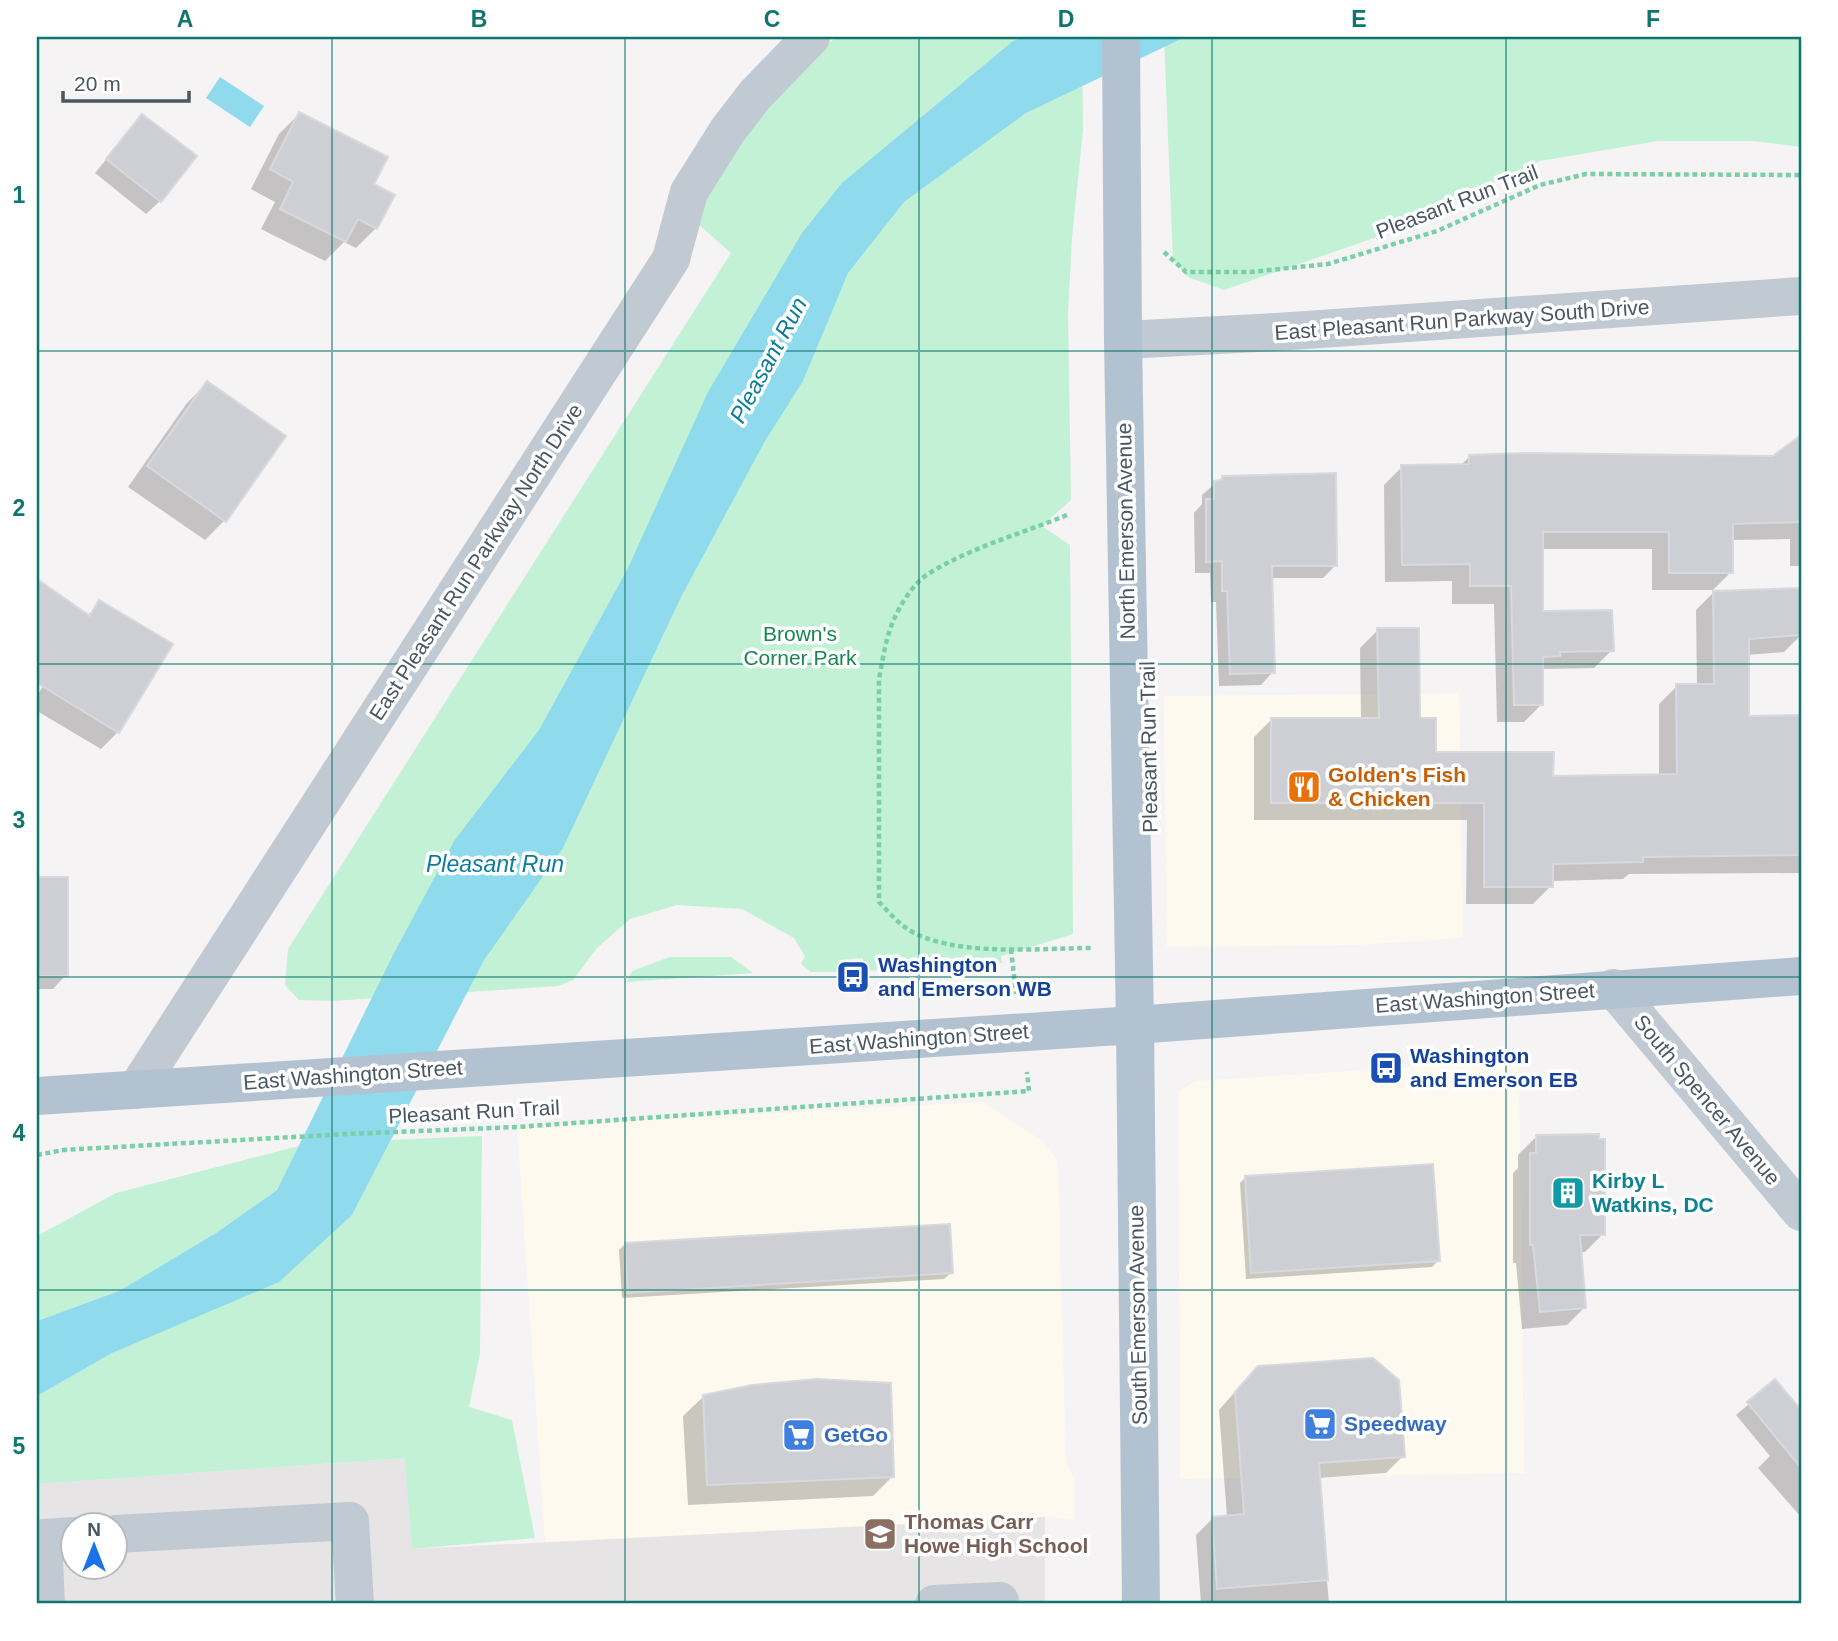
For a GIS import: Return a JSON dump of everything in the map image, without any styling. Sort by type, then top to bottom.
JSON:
[{"type":"main road","name":"North Emerson Avenue","points":[[1121,37],[1123,340],[1135,1025]]},
{"type":"main road","name":"East Washington Street","points":[[37,1096],[1135,1025],[1801,976]]},
{"type":"main road","name":"South Emerson Avenue","points":[[1135,1025],[1141,1604]]},
{"type":"street","name":"East Pleasant Run Parkway North Drive","points":[[135,1090],[671,259],[689,192],[755,95],[811,37]]},
{"type":"street","name":"East Pleasant Run Parkway South Drive","points":[[1123,340],[1801,296]]},
{"type":"street","name":"South Spencer Avenue","points":[[1613,988],[1801,1212]]},
{"type":"street","points":[[130,1533],[350,1521],[355,1604]]},
{"type":"street","points":[[46,1604],[43,1538],[60,1537]]},
{"type":"street","points":[[934,1604],[1000,1601]]},
{"type":"path","name":"Pleasant Run Trail","points":[[1160,261],[1160,249],[1186,272],[1250,272],[1328,264],[1437,230],[1539,185],[1586,174],[1801,175]]},
{"type":"path","points":[[1067,515],[989,544],[926,575],[909,594],[895,617],[885,647],[879,679],[879,902],[906,928],[934,941],[990,949],[1076,948]]},
{"type":"path","name":"Pleasant Run Trail","points":[[37,1155],[63,1150],[347,1134],[459,1131],[1029,1091]]},
{"type":"shaded area","points":[[1459,693],[1463,938],[1356,945],[1167,947],[1164,696]]},
{"type":"shaded area","points":[[1519,1060],[1524,1473],[1180,1479],[1178,1092],[1195,1081]]},
{"type":"shaded area","points":[[983,1102],[1041,1140],[1058,1161],[1066,1463],[1074,1477],[1074,1520],[1045,1517],[545,1543],[517,1127]]},
{"type":"shaded area","name":"Thomas Carr Howe High School","points":[[406,1458],[413,1549],[1045,1517],[1045,1604],[37,1604],[37,1484]]},
{"type":"green space","name":"Brown's Corner Park","points":[[836,37],[1082,37],[1083,130],[1072,238],[1068,314],[1071,500],[1042,526],[1070,545],[1073,934],[1001,956],[1002,963],[865,971],[863,958],[839,960],[839,972],[811,972],[801,964],[805,956],[794,938],[742,909],[677,905],[630,919],[596,949],[573,980],[558,986],[332,1001],[299,1000],[285,985],[288,949],[731,253],[690,217],[723,159],[788,80]]},
{"type":"green space","points":[[1164,37],[1801,37],[1801,147],[1754,141],[1658,141],[1540,161],[1400,229],[1224,290],[1188,277],[1173,260]]},
{"type":"green space","points":[[670,957],[731,957],[753,973],[627,982],[632,971]]},
{"type":"green space","points":[[482,1136],[480,1353],[469,1407],[512,1420],[535,1538],[412,1549],[405,1458],[37,1484],[37,1396],[352,1215],[391,1140]]},
{"type":"green space","points":[[299,1146],[277,1190],[216,1233],[119,1291],[37,1321],[37,1236],[116,1193]]},
{"type":"water","name":"Pleasant Run","points":[[1024,37],[1185,37],[1026,113],[904,202],[848,273],[803,381],[765,441],[681,597],[563,848],[484,960],[352,1215],[279,1282],[112,1353],[37,1396],[37,1321],[119,1291],[216,1233],[277,1190],[393,955],[454,841],[539,730],[627,570],[708,392],[802,233],[842,183],[1013,41]]},
{"type":"water","points":[[220,77],[264,106],[250,127],[206,98]]},
{"type":"building","points":[[299,112],[388,157],[374,184],[395,195],[377,229],[358,219],[346,242],[280,209],[293,182],[270,169]]},
{"type":"building","points":[[142,114],[197,156],[161,202],[106,159]]},
{"type":"building","points":[[207,381],[286,436],[226,522],[147,466]]},
{"type":"building","points":[[1801,435],[1801,522],[1733,524],[1733,573],[1669,573],[1669,532],[1543,532],[1543,611],[1612,610],[1614,651],[1560,652],[1560,656],[1543,657],[1543,705],[1514,705],[1511,586],[1470,586],[1470,564],[1402,565],[1401,465],[1469,464],[1469,455],[1526,453],[1773,456]]},
{"type":"building","points":[[1336,473],[1337,566],[1272,566],[1275,673],[1230,674],[1227,591],[1222,591],[1222,561],[1206,562],[1206,499],[1214,499],[1214,481],[1222,480],[1222,476]]},
{"type":"building","points":[[37,579],[90,616],[99,600],[173,644],[119,733],[37,683]]},
{"type":"building","points":[[1801,588],[1801,635],[1749,639],[1749,716],[1801,715],[1801,855],[1643,857],[1643,862],[1553,864],[1553,887],[1484,887],[1484,803],[1271,803],[1271,718],[1379,718],[1377,628],[1419,628],[1420,718],[1436,718],[1436,752],[1554,752],[1553,776],[1677,774],[1676,684],[1714,684],[1713,591]]},
{"type":"building","points":[[37,877],[68,877],[68,976],[37,976]]},
{"type":"building","name":"Kirby L Watkins, DC","points":[[1599,1134],[1599,1139],[1605,1139],[1605,1235],[1580,1235],[1586,1308],[1540,1312],[1533,1245],[1530,1245],[1530,1153],[1536,1153],[1536,1135]]},
{"type":"building","points":[[1433,1164],[1440,1261],[1251,1273],[1245,1176]]},
{"type":"building","points":[[950,1224],[953,1273],[628,1293],[625,1243]]},
{"type":"building","points":[[1373,1358],[1399,1380],[1405,1457],[1319,1463],[1328,1580],[1217,1589],[1212,1517],[1244,1514],[1235,1392],[1258,1366]]},
{"type":"building","name":"GetGo","points":[[817,1379],[891,1383],[894,1477],[707,1485],[703,1395],[752,1385]]},
{"type":"building","points":[[1775,1379],[1801,1410],[1801,1468],[1747,1402]]},
{"type":"place","name":"Golden's Fish & Chicken","points":[[1304,787]]},
{"type":"place","name":"Washington and Emerson WB","points":[[853,977]]},
{"type":"place","name":"Washington and Emerson EB","points":[[1386,1068]]},
{"type":"place","name":"Kirby L Watkins, DC","points":[[1568,1193]]},
{"type":"place","name":"Speedway","points":[[1320,1424]]},
{"type":"place","name":"GetGo","points":[[799,1435]]},
{"type":"place","name":"Thomas Carr Howe High School","points":[[880,1534]]}]
